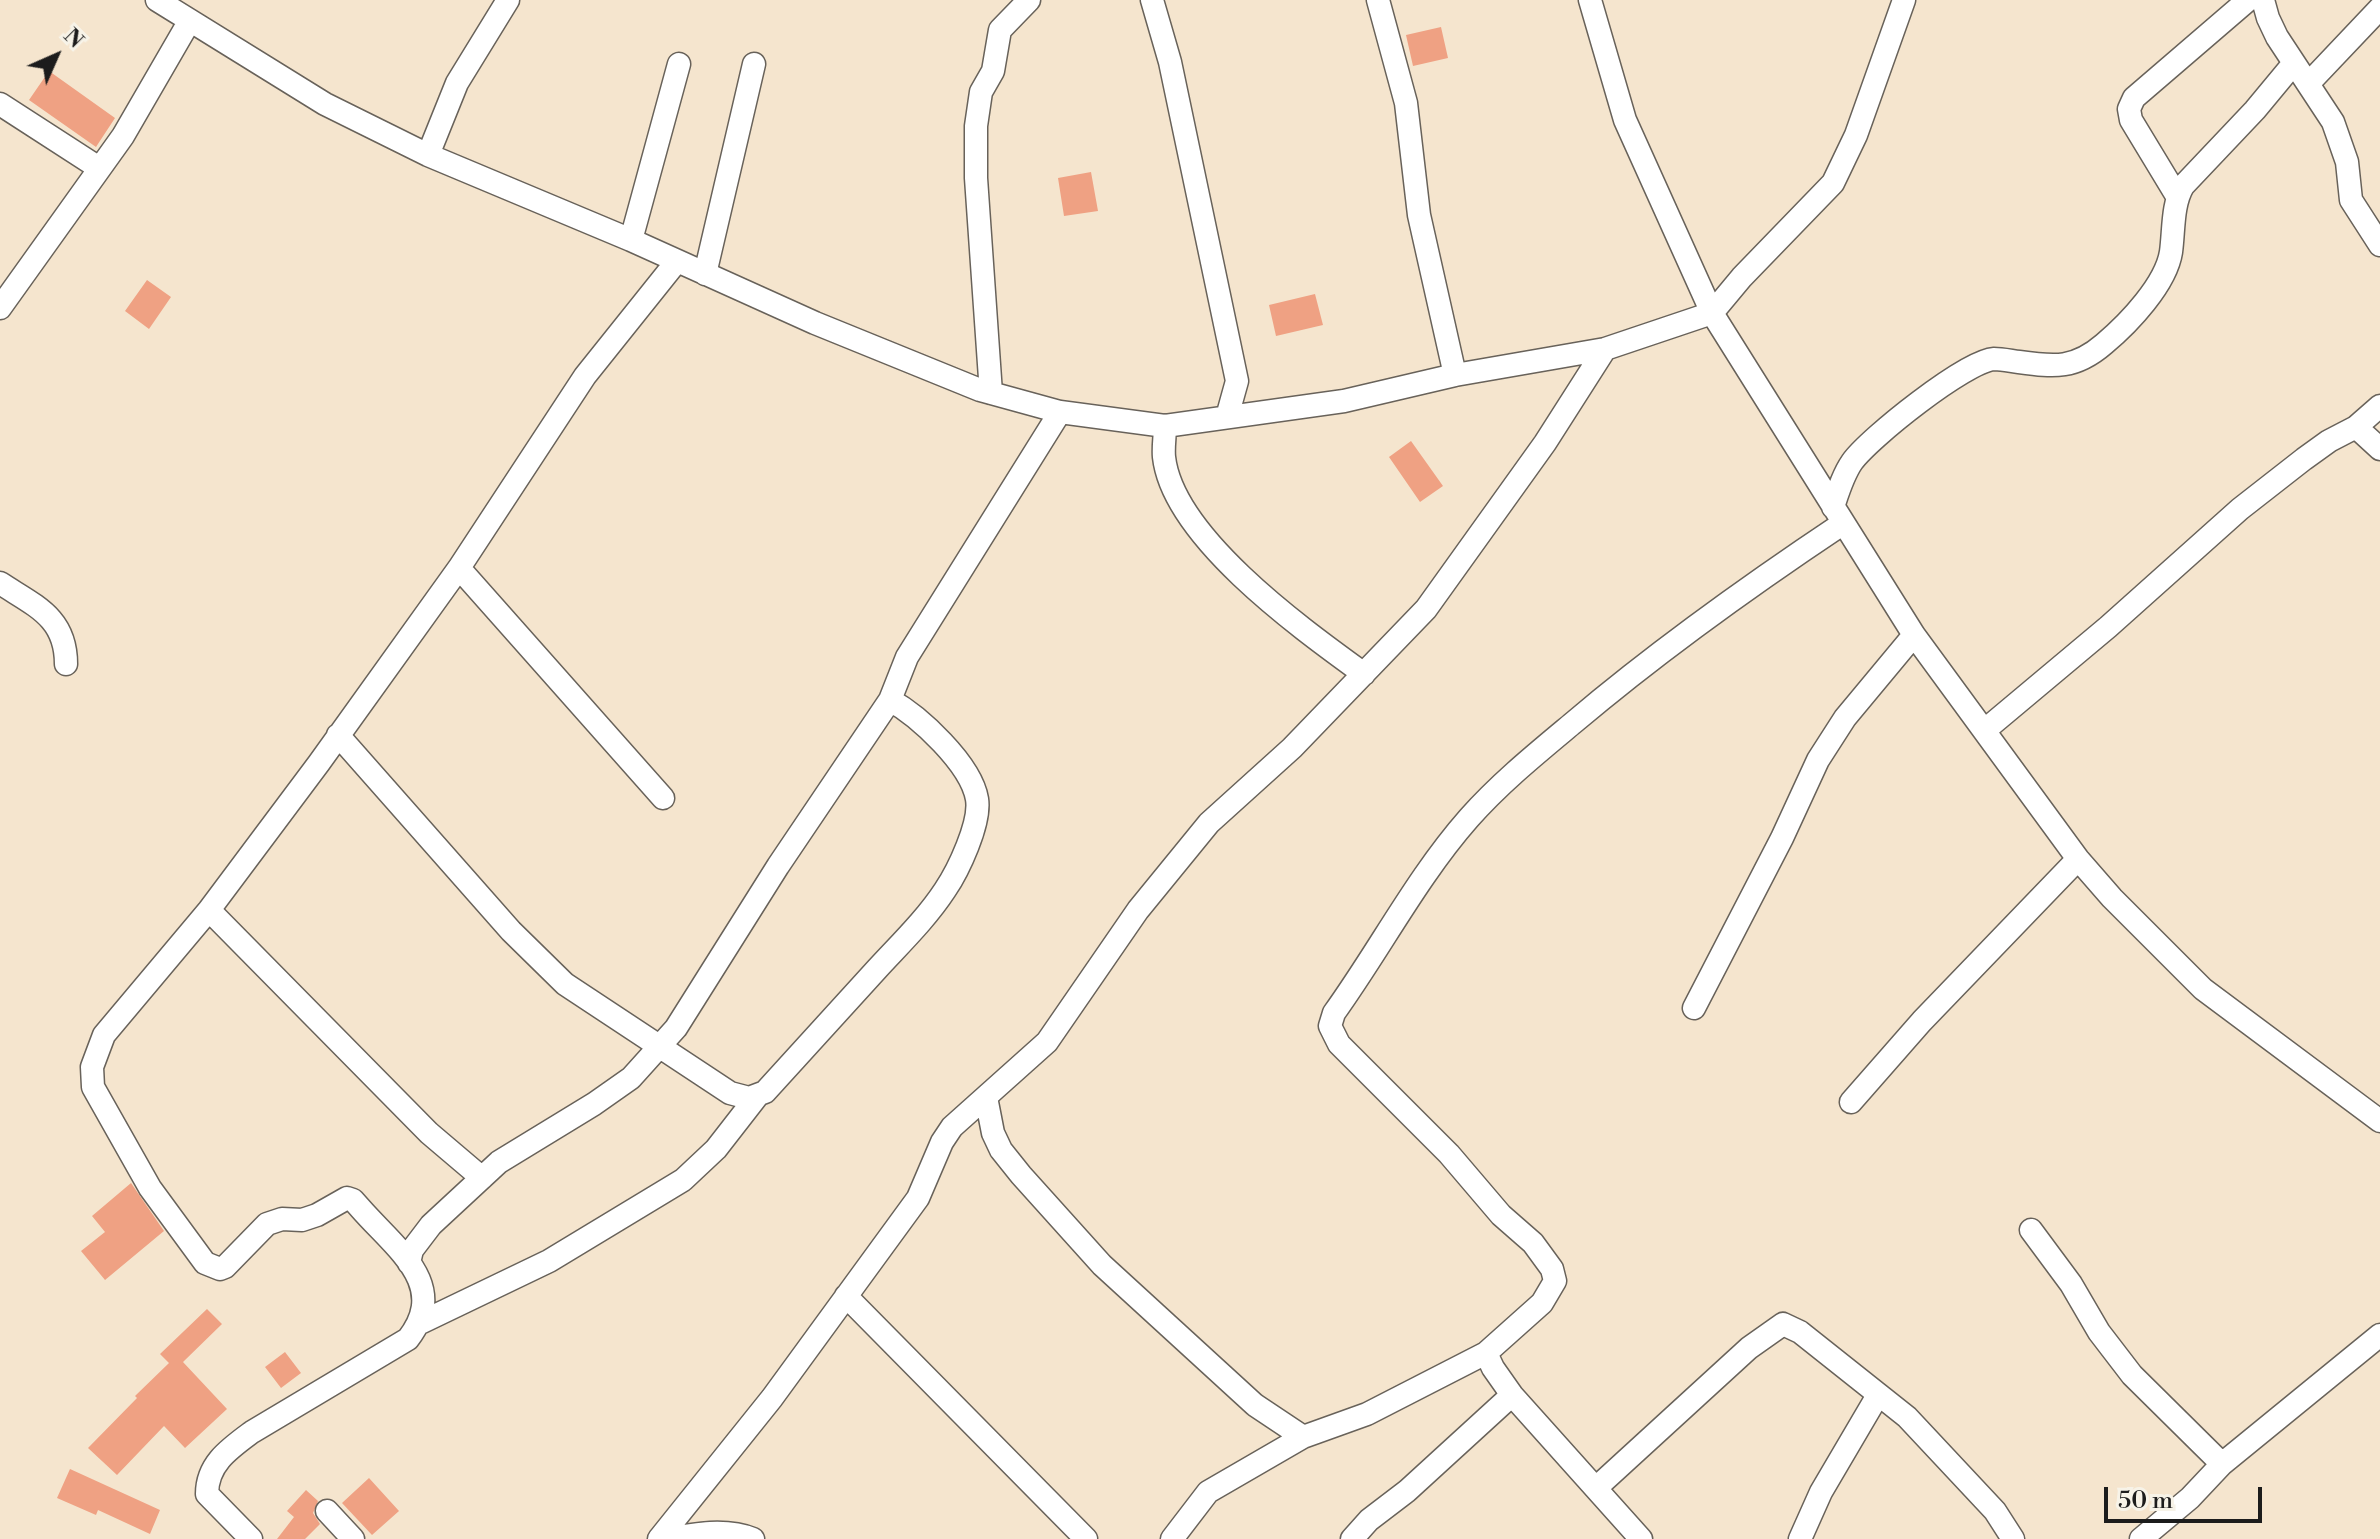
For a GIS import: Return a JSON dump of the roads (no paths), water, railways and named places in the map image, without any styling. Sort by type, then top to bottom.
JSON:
[{"type":"street","points":[[428,155],[457,83],[508,0]]},
{"type":"street","points":[[991,393],[976,178],[976,126],[981,92],[993,71],[1000,30],[1029,0]]},
{"type":"street","points":[[1152,0],[1170,62],[1237,381],[1227,417]]},
{"type":"street","points":[[1378,0],[1406,103],[1419,215],[1455,375]]},
{"type":"street","points":[[1590,0],[1625,120],[1712,313],[1914,635],[2078,859],[2112,898],[2203,989],[2380,1121]]},
{"type":"street","points":[[163,2],[189,22],[325,104],[428,155],[631,240],[815,323],[991,393],[1060,412],[1165,426],[1344,401],[1455,375],[1605,349],[1712,313],[1742,277],[1833,183],[1856,135],[1904,0]]},
{"type":"street","points":[[2177,196],[2131,120],[2129,109],[2134,98],[2248,0]]},
{"type":"street","points":[[2263,0],[2272,28],[2333,122],[2347,162],[2351,200],[2380,245]]},
{"type":"street","points":[[2308,84],[2380,8]]},
{"type":"street","points":[[0,308],[123,136],[189,22]]},
{"type":"street","points":[[1172,1539],[1208,1492],[1303,1437],[1367,1414],[1486,1353],[1542,1303],[1555,1281],[1552,1269],[1533,1243],[1501,1215],[1449,1154],[1339,1044],[1330,1026],[1334,1013],[1432,866],[1469,818],[1511,775],[1621,682],[1838,515],[1851,463],[1862,449],[1922,401],[1968,369],[1995,359],[2053,366],[2078,363],[2104,344],[2152,293],[2163,276],[2170,256],[2177,196],[2198,168],[2238,128],[2294,63]]},
{"type":"street","points":[[631,240],[679,64]]},
{"type":"street","points":[[705,274],[754,64]]},
{"type":"street","points":[[0,104],[99,168]]},
{"type":"street","points":[[251,1539],[207,1494],[207,1478],[214,1466],[252,1432],[408,1339],[420,1323],[425,1301],[419,1275],[353,1200],[347,1198],[302,1220],[282,1219],[267,1224],[225,1267],[220,1269],[205,1263],[150,1188],[93,1087],[92,1067],[104,1035],[209,910],[459,568],[585,376],[677,261]]},
{"type":"street","points":[[659,1539],[772,1398],[918,1198],[942,1142],[952,1127],[1047,1042],[1138,910],[1209,823],[1292,748],[1426,609],[1545,443],[1605,349]]},
{"type":"street","points":[[1237,381],[1265,412]]},
{"type":"street","points":[[1985,730],[2108,627],[2240,509],[2316,450],[2356,427],[2380,406]]},
{"type":"street","points":[[409,1263],[412,1250],[431,1225],[499,1162],[631,1078],[676,1028],[778,866],[890,700],[907,657],[1060,412]]},
{"type":"street","points":[[1165,426],[1164,456],[1170,480],[1184,508],[1212,544],[1246,583],[1364,674]]},
{"type":"street","points":[[2356,427],[2380,449]]},
{"type":"street","points":[[459,568],[663,798]]},
{"type":"street","points":[[0,583],[55,622],[66,647],[66,664]]},
{"type":"street","points":[[1694,1008],[1782,838],[1818,760],[1845,718],[1914,635]]},
{"type":"street","points":[[338,735],[511,931],[565,984],[730,1093],[749,1098],[765,1092],[928,913],[959,865],[974,824],[977,798],[959,764],[934,733],[905,708],[890,700]]},
{"type":"street","points":[[1851,1102],[1922,1021],[2078,859]]},
{"type":"street","points":[[209,910],[429,1133],[482,1178]]},
{"type":"street","points":[[420,1323],[549,1261],[683,1180],[716,1149],[758,1095]]},
{"type":"street","points":[[986,1097],[993,1133],[1001,1150],[1102,1265],[1255,1405],[1303,1437]]},
{"type":"street","points":[[2031,1230],[2071,1284],[2099,1332],[2132,1375],[2222,1464]]},
{"type":"street","points":[[846,1296],[1086,1539]]},
{"type":"street","points":[[1596,1488],[1749,1348],[1783,1324],[1800,1332],[1907,1417],[1995,1511],[2013,1539]]},
{"type":"street","points":[[2141,1539],[2190,1498],[2222,1464],[2380,1335]]},
{"type":"street","points":[[1486,1353],[1512,1395],[1641,1539]]},
{"type":"street","points":[[1352,1539],[1369,1520],[1407,1491],[1512,1395]]},
{"type":"street","points":[[1800,1539],[1821,1492],[1878,1395]]},
{"type":"street","points":[[327,1511],[353,1539]]},
{"type":"street","points":[[667,1539],[697,1534],[741,1534],[753,1539]]}]
